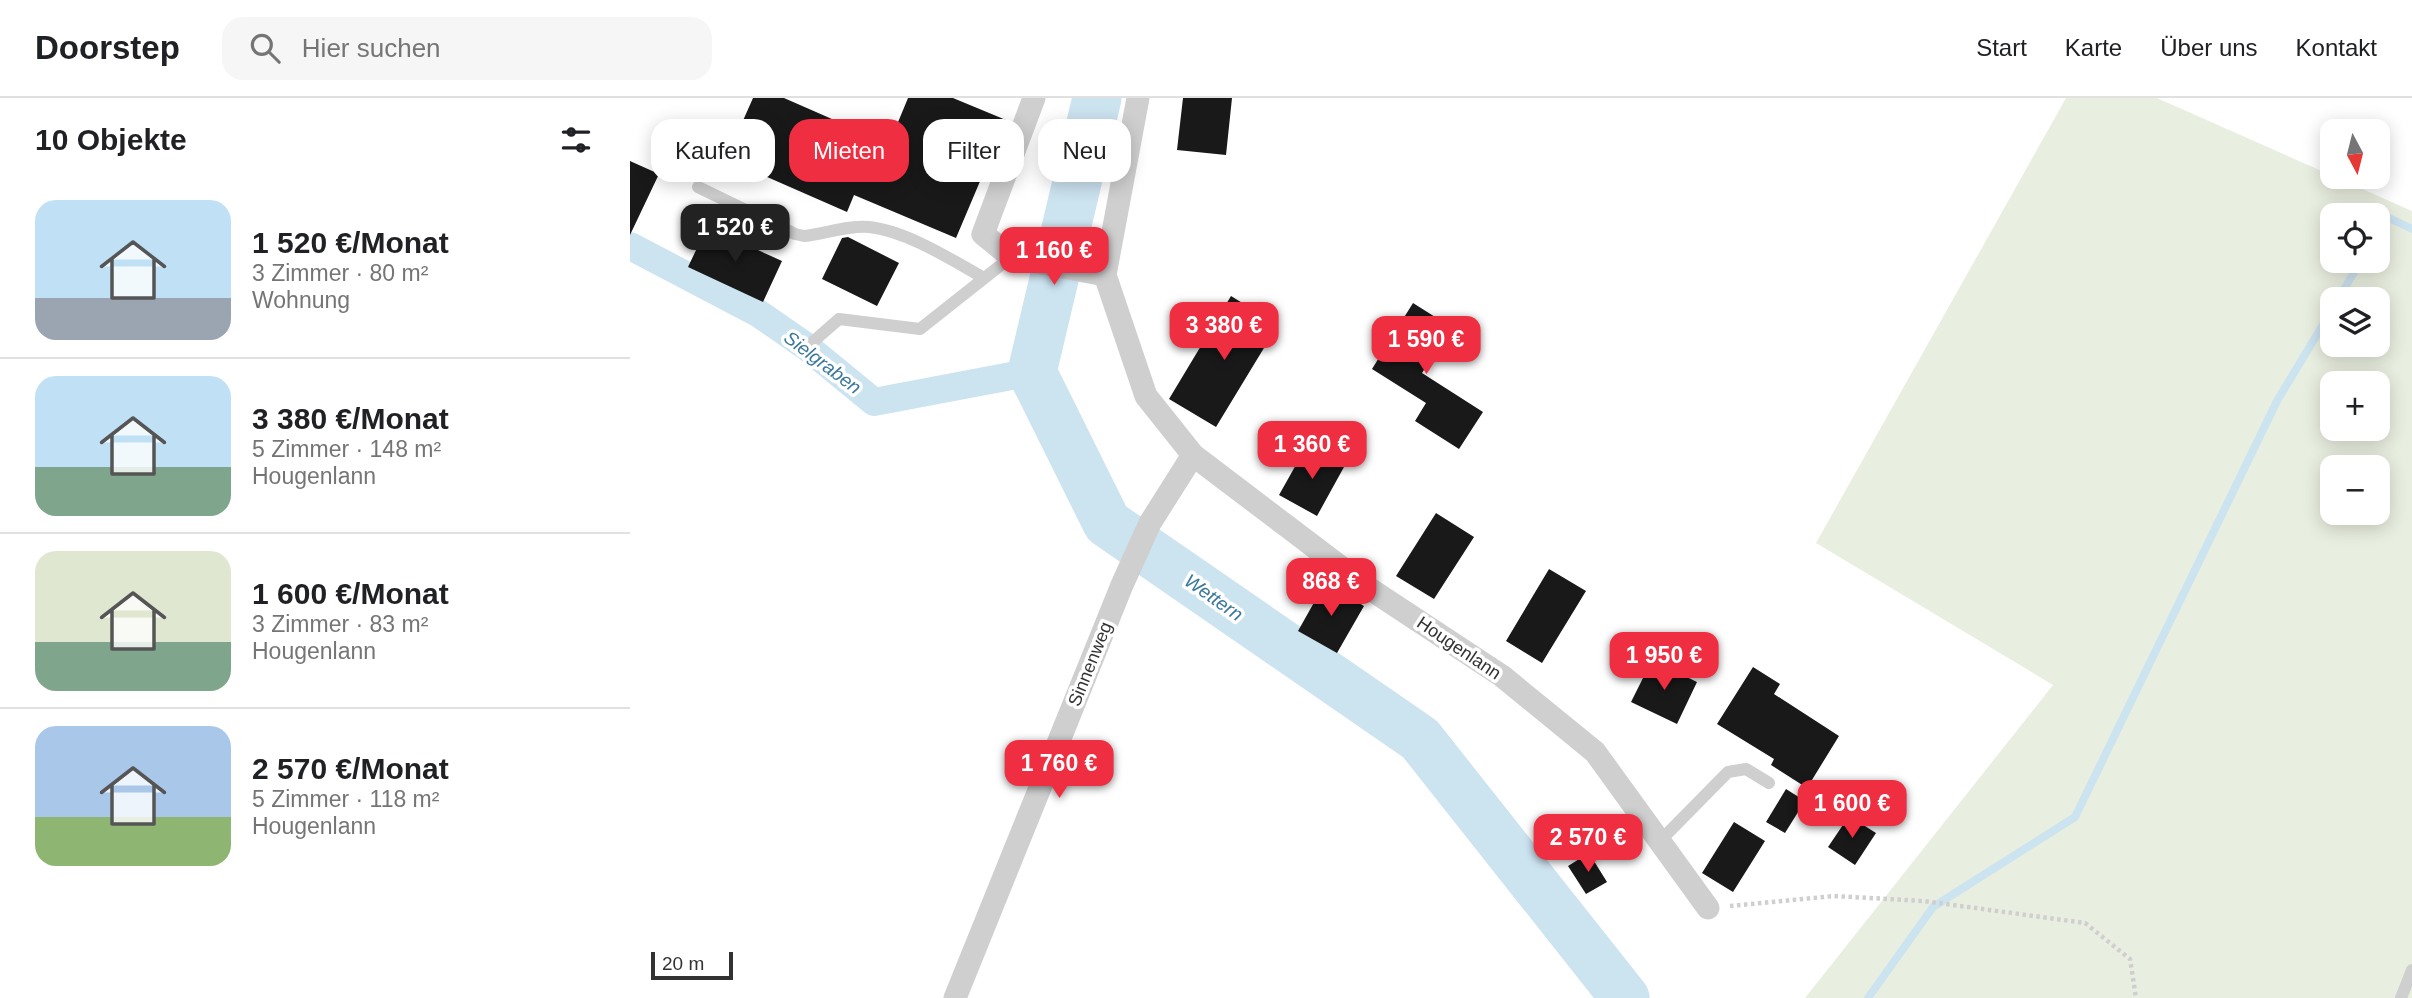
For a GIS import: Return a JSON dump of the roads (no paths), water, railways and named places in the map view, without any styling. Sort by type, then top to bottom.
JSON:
[{"type":"street","points":[[1034,98],[983,234],[1011,257],[1105,275]]},
{"type":"street","name":"Hougenlann","points":[[1138,98],[1105,275],[1146,396],[1193,455],[1367,587],[1502,676],[1595,752],[1709,908]]},
{"type":"street","name":"Sinnenweg","points":[[955,998],[1122,585],[1150,523],[1193,455]]},
{"type":"lane","points":[[698,187],[795,234],[804,236],[871,227],[942,254],[984,278]]},
{"type":"lane","points":[[807,347],[839,319],[920,330],[1011,257]]},
{"type":"lane","points":[[1660,841],[1728,772],[1746,769],[1769,783]]},
{"type":"lane","points":[[2402,998],[2412,970]]},
{"type":"waterway","name":"Wettern","points":[[1097,98],[1032,372],[1107,523],[1420,739],[1625,998]]},
{"type":"waterway","points":[[2390,218],[2412,229]]},
{"type":"waterway","name":"Sielgraben","points":[[630,246],[758,313],[807,347],[874,402],[1032,372]]},
{"type":"waterway","points":[[2345,287],[2354,273]]},
{"type":"waterway","points":[[1868,998],[1933,907],[2075,817],[2277,401],[2320,330]]}]
